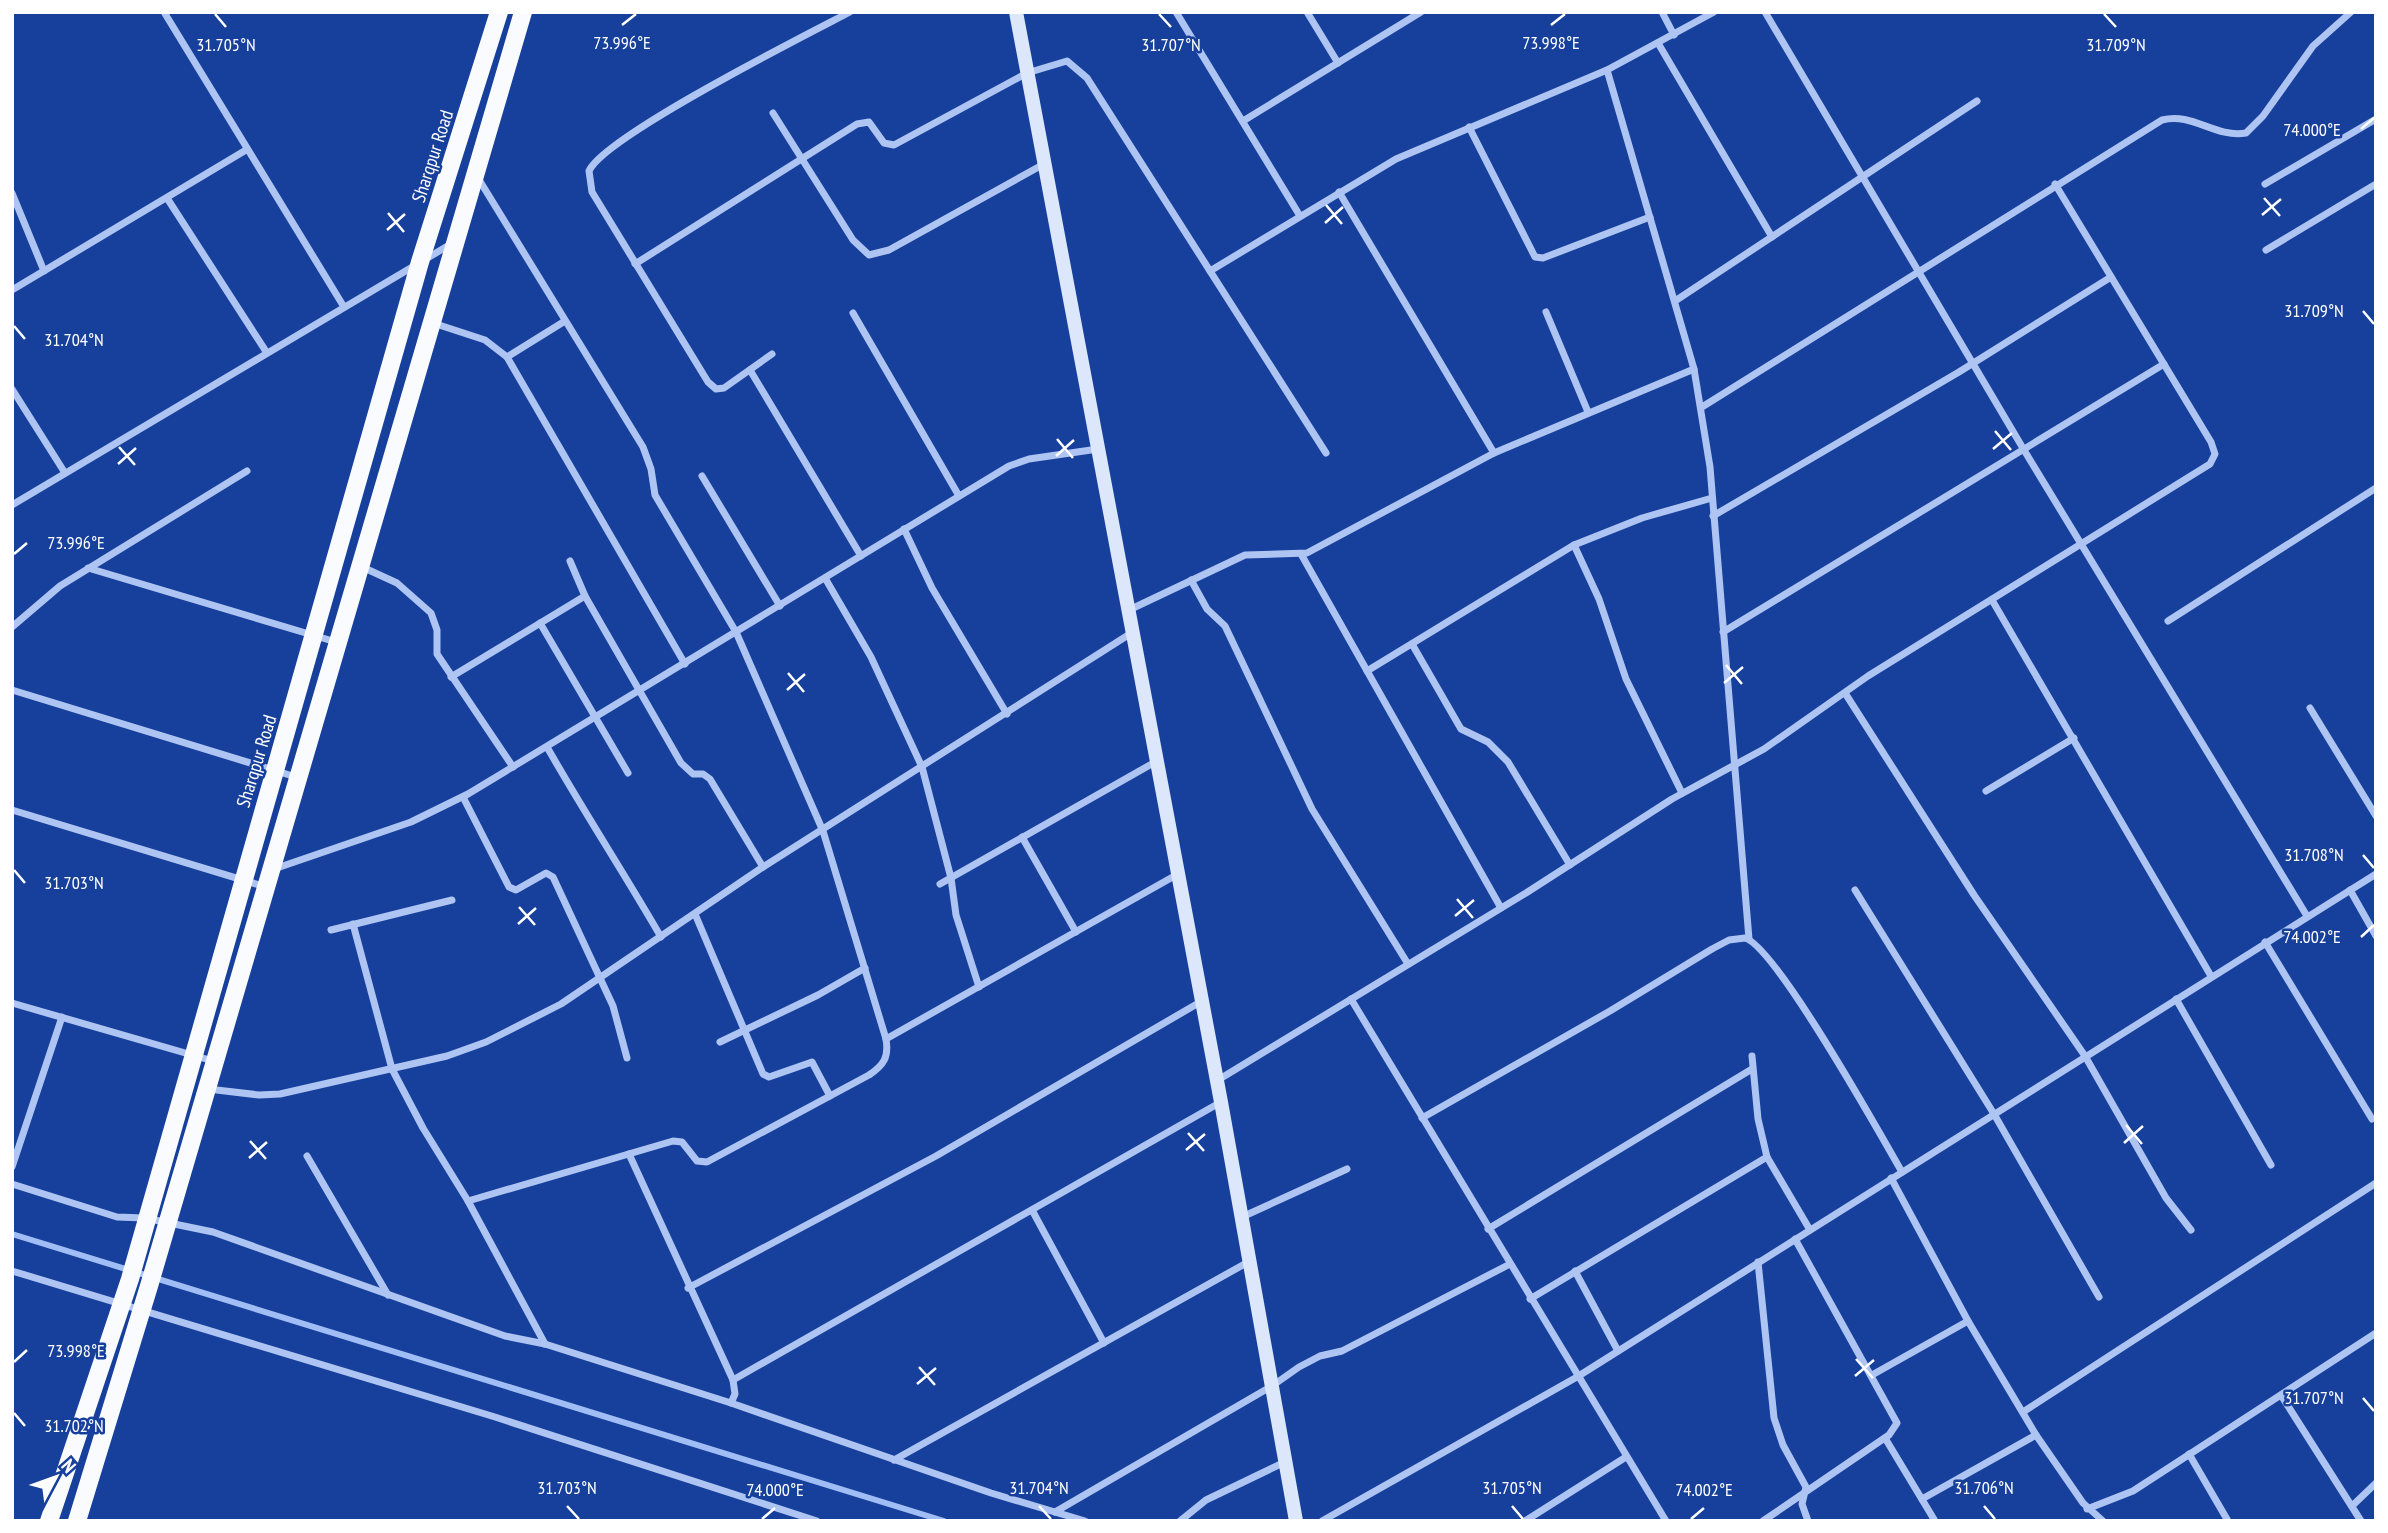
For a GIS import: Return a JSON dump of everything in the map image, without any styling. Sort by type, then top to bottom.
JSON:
[{"type":"main road","name":"Sharqpur Road","points":[[49,1521],[123,1303],[420,262],[499,12]]},
{"type":"main road","points":[[81,1518],[164,1227],[207,1089],[523,12]]},
{"type":"street","points":[[164,12],[344,307]]},
{"type":"street","points":[[772,354],[724,388],[716,388],[708,382],[592,192],[589,171],[596,159],[702,91],[850,12]]},
{"type":"street","points":[[1016,12],[1217,1080],[1296,1521]]},
{"type":"street","points":[[1176,12],[1300,216]]},
{"type":"street","points":[[1307,12],[1338,63]]},
{"type":"street","points":[[1243,121],[1420,12]]},
{"type":"street","points":[[1662,12],[1674,34]]},
{"type":"street","points":[[1210,271],[1396,159],[1607,70],[1714,12]]},
{"type":"street","points":[[1765,12],[2024,450],[2307,916]]},
{"type":"street","points":[[1702,407],[2055,184],[2162,120],[2184,117],[2223,133],[2246,133],[2263,116],[2313,46],[2351,12]]},
{"type":"street","points":[[1658,43],[1772,237]]},
{"type":"street","points":[[635,264],[864,121],[871,124],[886,144],[894,145],[1027,73],[1067,61],[1087,78],[1326,453]]},
{"type":"street","points":[[1607,70],[1695,369],[1702,407],[1749,939],[1805,1009],[1902,1172]]},
{"type":"street","points":[[1675,301],[1977,101]]},
{"type":"street","points":[[773,113],[858,247],[873,256],[889,250],[1044,164]]},
{"type":"street","points":[[2265,184],[2376,119]]},
{"type":"street","points":[[1469,127],[1528,249],[1535,257],[1542,258],[1650,217]]},
{"type":"street","points":[[12,290],[246,150]]},
{"type":"street","points":[[468,1201],[678,1141],[686,1145],[697,1161],[707,1163],[883,1065],[887,1053],[886,1039],[823,831],[736,632],[654,495],[651,469],[642,447],[476,174]]},
{"type":"street","points":[[1217,1080],[1501,908],[1682,793],[1734,767],[1845,693],[2206,466],[2214,458],[2214,447],[2055,184]]},
{"type":"street","points":[[2266,250],[2376,184]]},
{"type":"street","points":[[1339,192],[1494,453]]},
{"type":"street","points":[[12,193],[44,271]]},
{"type":"street","points":[[167,198],[267,353]]},
{"type":"street","points":[[12,505],[456,240]]},
{"type":"street","points":[[1713,516],[1973,363],[2111,277]]},
{"type":"street","points":[[1546,312],[1588,412]]},
{"type":"street","points":[[853,313],[959,496]]},
{"type":"street","points":[[507,357],[565,321]]},
{"type":"street","points":[[432,323],[485,340],[507,357],[685,664]]},
{"type":"street","points":[[1723,632],[2164,364]]},
{"type":"street","points":[[1129,610],[1245,555],[1301,554],[1494,453],[1695,369]]},
{"type":"street","points":[[750,370],[861,556]]},
{"type":"street","points":[[12,389],[65,473]]},
{"type":"street","points":[[12,810],[242,880],[268,879],[411,822],[463,797],[1009,466],[1029,459],[1098,449]]},
{"type":"street","points":[[12,627],[31,608],[88,568],[247,471]]},
{"type":"street","points":[[702,476],[779,606]]},
{"type":"street","points":[[2168,621],[2376,488]]},
{"type":"street","points":[[1367,671],[1574,545],[1642,519],[1712,498]]},
{"type":"street","points":[[904,529],[932,588],[1007,714]]},
{"type":"street","points":[[1574,545],[1599,598],[1626,679],[1682,793]]},
{"type":"street","points":[[1301,554],[1501,908]]},
{"type":"street","points":[[570,561],[585,596],[681,763],[693,774],[703,774],[710,779],[763,867]]},
{"type":"street","points":[[360,566],[397,583],[430,612],[437,630],[435,649],[513,767]]},
{"type":"street","points":[[88,568],[337,642]]},
{"type":"street","points":[[825,578],[871,657],[922,767],[951,878],[956,915],[979,987]]},
{"type":"street","points":[[1191,580],[1207,609],[1225,626],[1328,838],[1408,964]]},
{"type":"street","points":[[451,677],[585,596]]},
{"type":"street","points":[[1992,600],[2211,976]]},
{"type":"street","points":[[540,623],[628,773]]},
{"type":"street","points":[[207,1089],[259,1095],[280,1094],[447,1056],[486,1042],[561,1004],[763,867],[1133,632]]},
{"type":"street","points":[[1412,644],[1461,729],[1488,742],[1508,762],[1570,865]]},
{"type":"street","points":[[12,690],[297,778]]},
{"type":"street","points":[[1845,693],[1974,895],[2085,1056],[2166,1198],[2191,1230]]},
{"type":"street","points":[[2310,708],[2376,816]]},
{"type":"street","points":[[1986,791],[2074,738]]},
{"type":"street","points":[[547,747],[591,825],[610,849],[661,937]]},
{"type":"street","points":[[940,884],[1157,761]]},
{"type":"street","points":[[463,797],[509,887],[516,890],[546,873],[553,877],[613,1006],[627,1058]]},
{"type":"street","points":[[1022,837],[1076,932]]},
{"type":"street","points":[[886,1039],[1178,874]]},
{"type":"street","points":[[1322,1521],[1577,1377],[2376,874]]},
{"type":"street","points":[[1855,890],[1994,1114],[2099,1297]]},
{"type":"street","points":[[2350,890],[2376,936]]},
{"type":"street","points":[[331,930],[452,900]]},
{"type":"street","points":[[695,914],[764,1076],[812,1062],[830,1096]]},
{"type":"street","points":[[354,924],[392,1069],[423,1128],[468,1201],[545,1344]]},
{"type":"street","points":[[1422,1118],[1610,1011],[1712,948],[1736,938],[1749,939]]},
{"type":"street","points":[[2265,942],[2372,1119]]},
{"type":"street","points":[[720,1042],[865,968]]},
{"type":"street","points":[[1351,999],[1666,1521]]},
{"type":"street","points":[[2176,999],[2271,1165]]},
{"type":"street","points":[[688,1288],[936,1156],[1202,1001]]},
{"type":"street","points":[[12,1003],[215,1061]]},
{"type":"street","points":[[12,1167],[62,1017]]},
{"type":"street","points":[[1752,1056],[1767,1157],[1810,1230]]},
{"type":"street","points":[[1488,1228],[1752,1069]]},
{"type":"street","points":[[733,1380],[1221,1102]]},
{"type":"street","points":[[629,1154],[688,1288],[733,1380],[734,1394],[731,1403]]},
{"type":"street","points":[[307,1156],[388,1296]]},
{"type":"street","points":[[1530,1299],[1767,1157]]},
{"type":"street","points":[[1242,1217],[1347,1169]]},
{"type":"street","points":[[1891,1178],[1968,1321],[2036,1435],[2087,1508],[2103,1521]]},
{"type":"street","points":[[2023,1412],[2376,1183]]},
{"type":"street","points":[[12,1184],[117,1217],[164,1227],[213,1232],[505,1336],[545,1344],[731,1403],[894,1460],[1085,1521]]},
{"type":"street","points":[[1032,1210],[1104,1343]]},
{"type":"street","points":[[1763,1521],[1885,1438],[1896,1427],[1896,1419],[1795,1240]]},
{"type":"street","points":[[894,1460],[1250,1261]]},
{"type":"street","points":[[1758,1262],[1774,1418],[1778,1434],[1803,1480],[1806,1492],[1802,1504],[1808,1521]]},
{"type":"street","points":[[1055,1512],[1272,1387],[1315,1358],[1342,1351],[1510,1264]]},
{"type":"street","points":[[12,1271],[142,1308],[817,1521]]},
{"type":"street","points":[[1575,1271],[1618,1351]]},
{"type":"street","points":[[1872,1376],[1968,1321]]},
{"type":"street","points":[[2087,1508],[2133,1491],[2376,1334]]},
{"type":"street","points":[[2281,1395],[2361,1521]]},
{"type":"street","points":[[1922,1499],[2036,1435]]},
{"type":"street","points":[[1885,1438],[1935,1521]]},
{"type":"street","points":[[2189,1454],[2228,1521]]},
{"type":"street","points":[[1525,1521],[1626,1457]]},
{"type":"street","points":[[1180,1521],[1206,1500],[1285,1462]]},
{"type":"street","points":[[2351,1506],[2376,1483]]},
{"type":"waterway","points":[[12,1234],[944,1521]]}]
